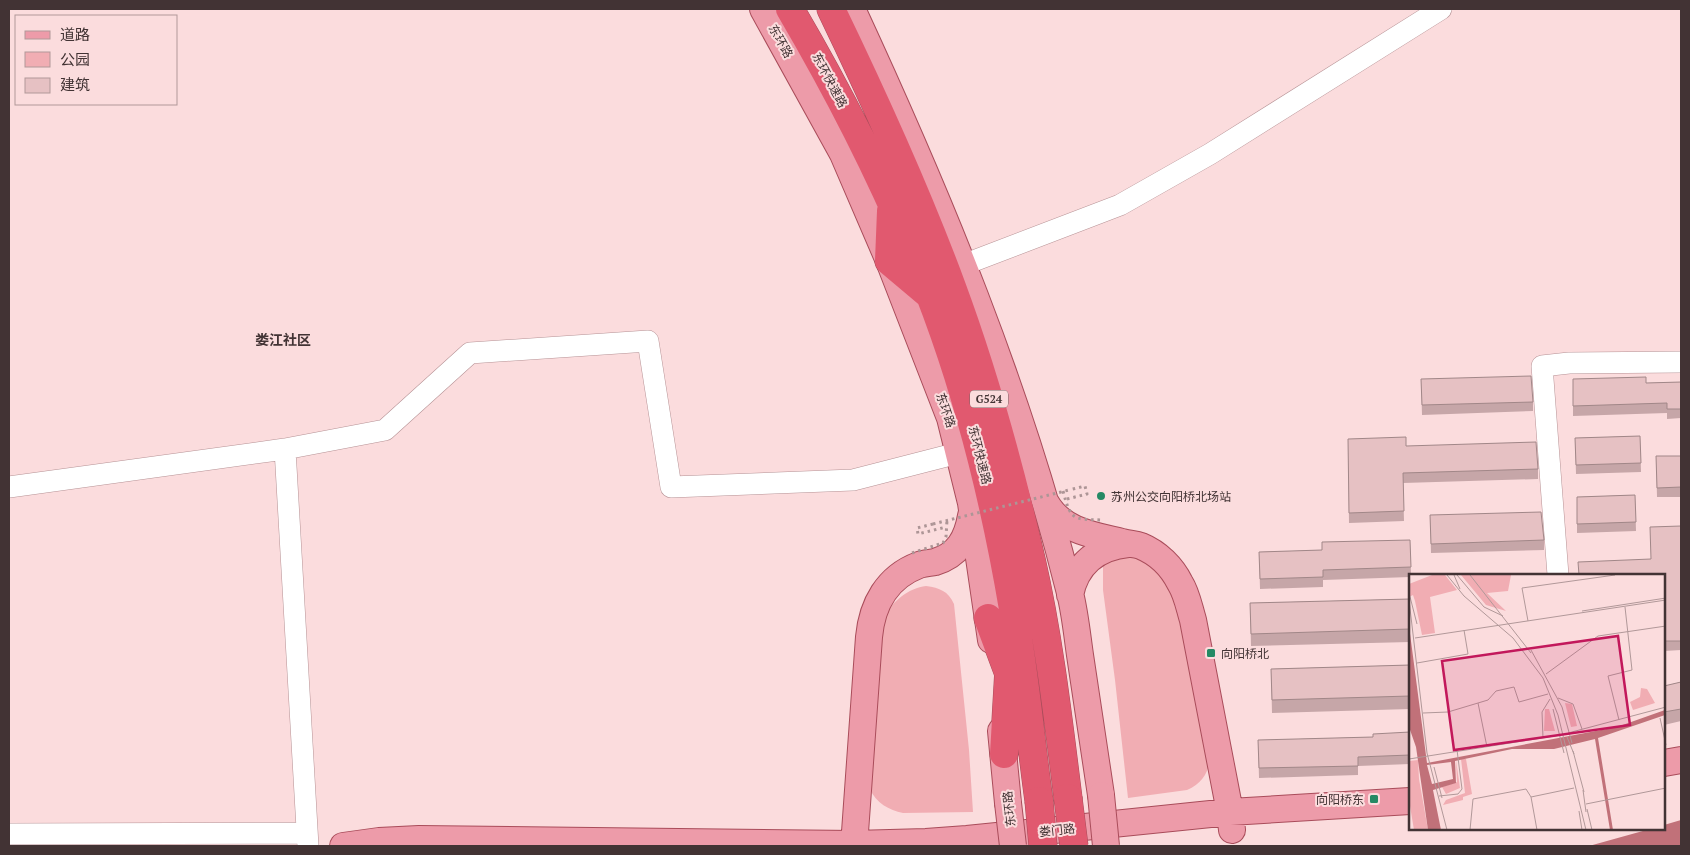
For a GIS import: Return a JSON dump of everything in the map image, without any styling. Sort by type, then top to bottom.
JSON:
[{"type":"highway","name":"东环快速路","points":[[790,9],[904,199],[953,288],[981,370],[1023,523],[1041,608],[1074,846]]},
{"type":"highway","name":"东环快速路","points":[[831,9],[904,199],[930,295],[958,375],[972,424],[997,526],[1013,609],[1039,800],[1043,846]]},
{"type":"highway","points":[[904,199],[889,261],[930,295]]},
{"type":"highway","points":[[1004,754],[1013,609]]},
{"type":"highway","points":[[988,618],[1029,728]]},
{"type":"main road","name":"东环路","points":[[763,9],[843,154],[889,261],[950,418],[971,503],[988,618],[1013,846]]},
{"type":"main road","points":[[852,9],[906,125],[963,265],[1013,400],[1053,494],[1101,794],[1106,846]]},
{"type":"main road","points":[[1053,494],[1055,516],[1066,525],[1085,533],[1145,548],[1163,561],[1175,574],[1186,595],[1193,620],[1231,821]]},
{"type":"main road","points":[[922,558],[952,554],[962,543],[969,526],[971,503]]},
{"type":"main road","points":[[1070,595],[1079,570],[1091,557],[1106,548],[1132,544]]},
{"type":"main road","points":[[922,558],[950,568],[964,576],[977,591],[988,618]]},
{"type":"main road","points":[[854,845],[872,615],[882,593],[894,580],[922,564],[922,558]]},
{"type":"main road","points":[[1665,763],[1681,760]]},
{"type":"main road","points":[[1665,782],[1681,778]]},
{"type":"main road","name":"娄门路","points":[[343,846],[419,839],[854,845],[926,842],[1231,821],[1409,801]]},
{"type":"main road","name":"娄门路","points":[[1074,846],[1231,821],[1409,819]]},
{"type":"street","points":[[963,265],[1120,205],[1210,154],[1442,9]]},
{"type":"street","points":[[9,487],[285,449],[385,430],[470,353],[648,341],[670,487],[853,480],[958,453]]},
{"type":"street","points":[[1558,574],[1542,366],[1569,363],[1681,362]]},
{"type":"street","points":[[9,834],[308,840],[285,449]]},
{"type":"path","points":[[942,528],[918,534],[916,528],[1085,486],[1087,494],[1070,498]]},
{"type":"path","points":[[1053,494],[1078,519],[1102,520]]},
{"type":"path","points":[[922,558],[942,543],[946,537],[947,520]]},
{"type":"green space","points":[[1106,557],[1126,557],[1141,560],[1154,566],[1170,578],[1210,761],[1203,779],[1187,790],[1128,798],[1103,590],[1103,566]]},
{"type":"green space","points":[[926,586],[943,591],[954,604],[969,750],[973,812],[903,813],[884,805],[870,789],[878,649],[882,624],[888,611],[902,596],[913,589]]},
{"type":"shaded area","points":[[1681,820],[1681,846],[1589,846],[1646,830],[1665,830],[1665,825]]},
{"type":"building","points":[[1531,376],[1533,402],[1422,405],[1421,379]]},
{"type":"building","points":[[1646,377],[1646,383],[1681,382],[1681,409],[1667,409],[1667,403],[1573,406],[1573,379]]},
{"type":"building","points":[[1640,436],[1641,463],[1576,465],[1575,438]]},
{"type":"building","points":[[1406,437],[1406,446],[1536,442],[1538,469],[1403,473],[1404,511],[1349,513],[1348,439]]},
{"type":"building","points":[[1656,456],[1681,456],[1681,487],[1657,488]]},
{"type":"building","points":[[1635,495],[1636,522],[1577,524],[1577,497]]},
{"type":"building","points":[[1541,512],[1544,540],[1431,544],[1430,515]]},
{"type":"building","points":[[1681,526],[1681,641],[1665,641],[1665,574],[1579,574],[1578,562],[1651,559],[1650,527]]},
{"type":"building","points":[[1410,540],[1411,567],[1323,570],[1323,577],[1260,579],[1259,552],[1322,550],[1322,542]]},
{"type":"building","points":[[1409,599],[1409,629],[1251,634],[1250,603]]},
{"type":"building","points":[[1409,665],[1409,696],[1272,700],[1271,669]]},
{"type":"building","points":[[1681,682],[1681,709],[1665,712],[1665,686]]},
{"type":"building","points":[[1409,732],[1409,755],[1358,757],[1358,766],[1259,768],[1258,740],[1373,737],[1373,734]]},
{"type":"place","name":"苏州公交向阳桥北场站","points":[[1101,496]]},
{"type":"place","name":"向阳桥北","points":[[1211,653]]},
{"type":"place","name":"向阳桥东","points":[[1374,799]]},
{"type":"district","name":"娄江社区","points":[[283,339]]}]
